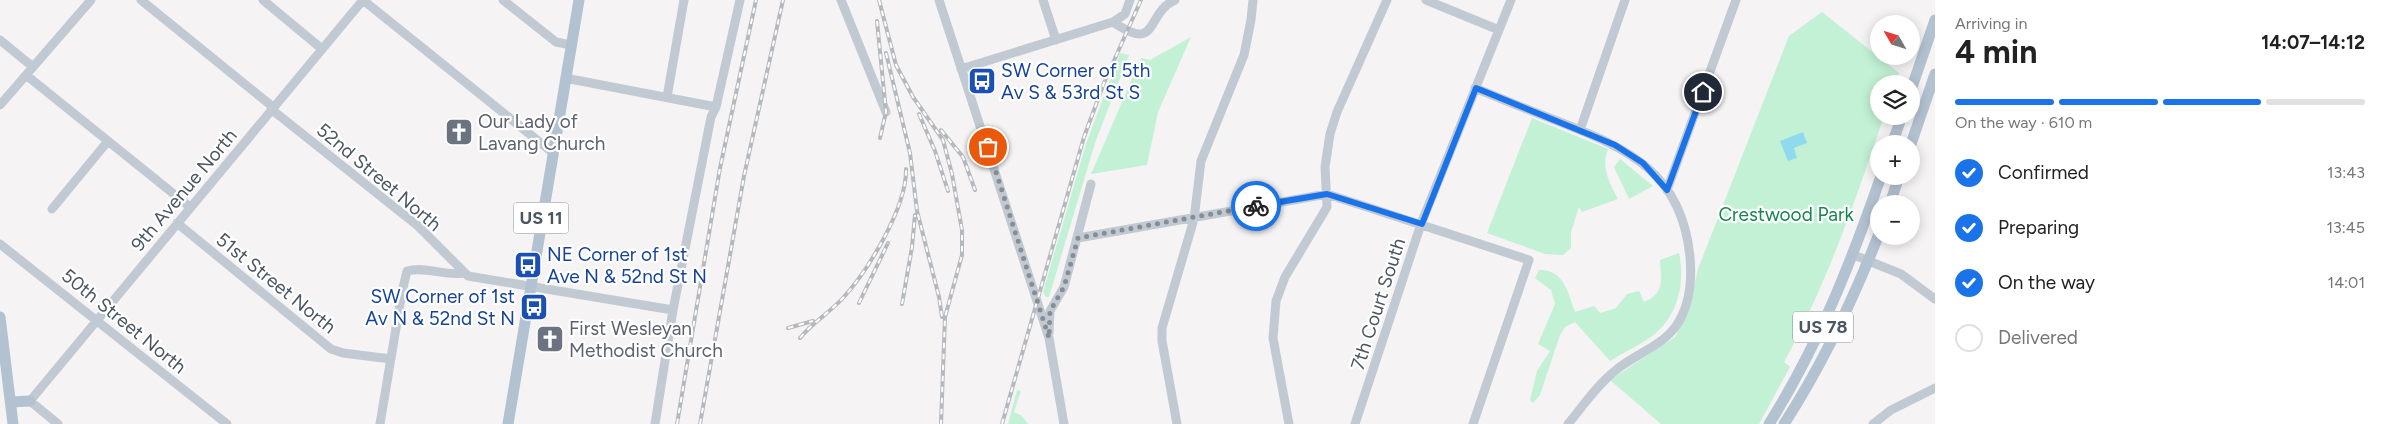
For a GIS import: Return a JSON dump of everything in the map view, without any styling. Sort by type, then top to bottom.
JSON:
[{"type":"main road","name":"US 11","points":[[508,424],[552,152],[579,0]]},
{"type":"main road","points":[[1916,75],[1935,20]]},
{"type":"main road","points":[[1914,135],[1935,74]]},
{"type":"main road","name":"US 78","points":[[1769,424],[1822,329],[1854,255],[1878,185]]},
{"type":"main road","name":"US 78","points":[[1784,424],[1833,340],[1875,245]]},
{"type":"main road","points":[[0,317],[13,424]]},
{"type":"main road","points":[[11,402],[30,401]]},
{"type":"street","points":[[0,105],[91,0]]},
{"type":"street","name":"52nd Street North","points":[[141,0],[418,226],[463,273]]},
{"type":"street","points":[[263,0],[322,49]]},
{"type":"street","points":[[363,0],[552,152]]},
{"type":"street","name":"9th Avenue North","points":[[30,401],[363,0]]},
{"type":"street","points":[[503,0],[556,42],[571,45]]},
{"type":"street","points":[[666,97],[684,0]]},
{"type":"street","points":[[654,424],[673,310],[711,118],[716,107],[740,0]]},
{"type":"street","points":[[841,0],[886,112]]},
{"type":"street","points":[[938,0],[1049,338],[1064,424]]},
{"type":"street","points":[[1043,0],[1056,40]]},
{"type":"street","points":[[961,69],[1114,22],[1125,14],[1130,0]]},
{"type":"street","points":[[1114,22],[1126,31],[1135,34],[1145,33],[1153,26],[1164,7],[1175,0]]},
{"type":"street","points":[[1177,424],[1161,333],[1194,219],[1201,161],[1244,55],[1253,0]]},
{"type":"street","points":[[1289,424],[1273,338],[1274,309],[1285,277],[1327,207],[1326,156],[1334,123],[1387,0]]},
{"type":"street","points":[[1426,0],[1499,30]]},
{"type":"street","name":"7th Court South","points":[[1355,424],[1422,224],[1511,0]]},
{"type":"street","points":[[1580,130],[1625,0]]},
{"type":"street","points":[[1667,190],[1736,0]]},
{"type":"street","points":[[0,40],[33,66]]},
{"type":"street","points":[[26,75],[190,207]]},
{"type":"street","points":[[565,78],[716,107]]},
{"type":"street","points":[[1476,88],[1580,130],[1628,152],[1650,169],[1667,190],[1680,213],[1689,249],[1690,286],[1683,314],[1665,338],[1625,363],[1606,379],[1568,424]]},
{"type":"street","points":[[52,209],[108,141]]},
{"type":"street","points":[[1049,338],[1050,311],[1064,287],[1092,184]]},
{"type":"street","points":[[1078,238],[1327,194],[1529,260],[1473,424]]},
{"type":"street","name":"51st Street North","points":[[177,223],[331,349],[343,353],[390,359]]},
{"type":"street","name":"50th Street North","points":[[0,244],[227,424]]},
{"type":"street","points":[[1854,255],[1908,278],[1935,299]]},
{"type":"street","points":[[380,424],[407,270],[416,268],[454,275],[463,273],[468,276],[673,310]]},
{"type":"street","points":[[1872,424],[1890,410],[1935,388]]},
{"type":"street","points":[[30,401],[58,424]]},
{"type":"green space","name":"Crestwood Park","points":[[1822,12],[1870,50],[1870,65],[1889,65],[1899,73],[1898,75],[1870,75],[1870,125],[1881,125],[1877,135],[1870,135],[1870,157],[1839,242],[1814,302],[1784,362],[1790,367],[1759,424],[1661,424],[1610,380],[1675,337],[1689,309],[1698,269],[1789,36]]},
{"type":"green space","points":[[1191,37],[1158,112],[1147,165],[1091,174],[1141,58],[1150,60]]},
{"type":"green space","points":[[1120,53],[1129,55],[1095,143],[1049,297],[1046,297],[1043,292],[1086,144]]},
{"type":"green space","points":[[1532,118],[1608,149],[1605,162],[1606,169],[1609,181],[1618,199],[1582,212],[1579,207],[1571,232],[1571,248],[1563,255],[1545,254],[1487,233]]},
{"type":"green space","points":[[1620,159],[1653,186],[1629,199],[1614,167]]},
{"type":"green space","points":[[1679,253],[1681,274],[1678,296],[1671,315],[1665,324],[1646,340],[1610,361],[1575,322],[1565,327],[1560,335],[1540,395],[1533,403],[1530,400],[1537,371],[1550,351],[1538,344],[1555,304],[1551,290],[1535,278],[1539,270],[1554,273],[1560,278],[1567,290],[1575,312],[1594,306],[1600,313],[1616,308],[1627,294],[1639,291],[1644,302],[1651,299],[1659,290],[1660,260]]},
{"type":"green space","points":[[1017,390],[1021,391],[1014,412],[1022,416],[1028,424],[1008,424]]},
{"type":"water","points":[[1803,132],[1807,143],[1794,148],[1797,158],[1788,161],[1780,141]]},
{"type":"railway","points":[[677,424],[720,168],[756,0]]},
{"type":"railway","points":[[700,424],[744,176],[783,0]]},
{"type":"railway","points":[[879,0],[896,65],[913,97],[943,140],[952,174],[962,230],[962,255],[945,317],[941,424]]},
{"type":"railway","points":[[1002,424],[1084,137],[1104,83],[1141,0]]},
{"type":"railway","points":[[877,21],[886,112],[880,138]]},
{"type":"railway","points":[[886,53],[910,153],[917,211],[939,297],[942,317]]},
{"type":"railway","points":[[919,114],[935,151],[948,191]]},
{"type":"railway","points":[[941,130],[963,157],[975,190]]},
{"type":"railway","points":[[800,338],[842,299],[874,256],[900,201],[905,184],[906,169]]},
{"type":"railway","points":[[902,304],[912,247],[915,215]]},
{"type":"railway","points":[[859,303],[888,243]]},
{"type":"railway","points":[[788,328],[813,321]]},
{"type":"way so far","points":[[988,147],[998,184],[1049,338],[1050,311],[1064,287],[1078,238],[1194,219],[1256,206]]},
{"type":"place","name":"SW Corner of 5th Av S & 53rd St S","points":[[982,81]]},
{"type":"place","name":"Our Lady of Lavang Church","points":[[459,132]]},
{"type":"place","name":"NE Corner of 1st Ave N & 52nd St N","points":[[528,265]]},
{"type":"place","name":"SW Corner of 1st Av N & 52nd St N","points":[[534,307]]},
{"type":"place","name":"First Wesleyan Methodist Church","points":[[550,339]]},
{"type":"route","points":[[1256,206],[1327,194],[1422,224],[1476,88],[1615,145],[1643,163],[1667,190],[1703,92]]}]
